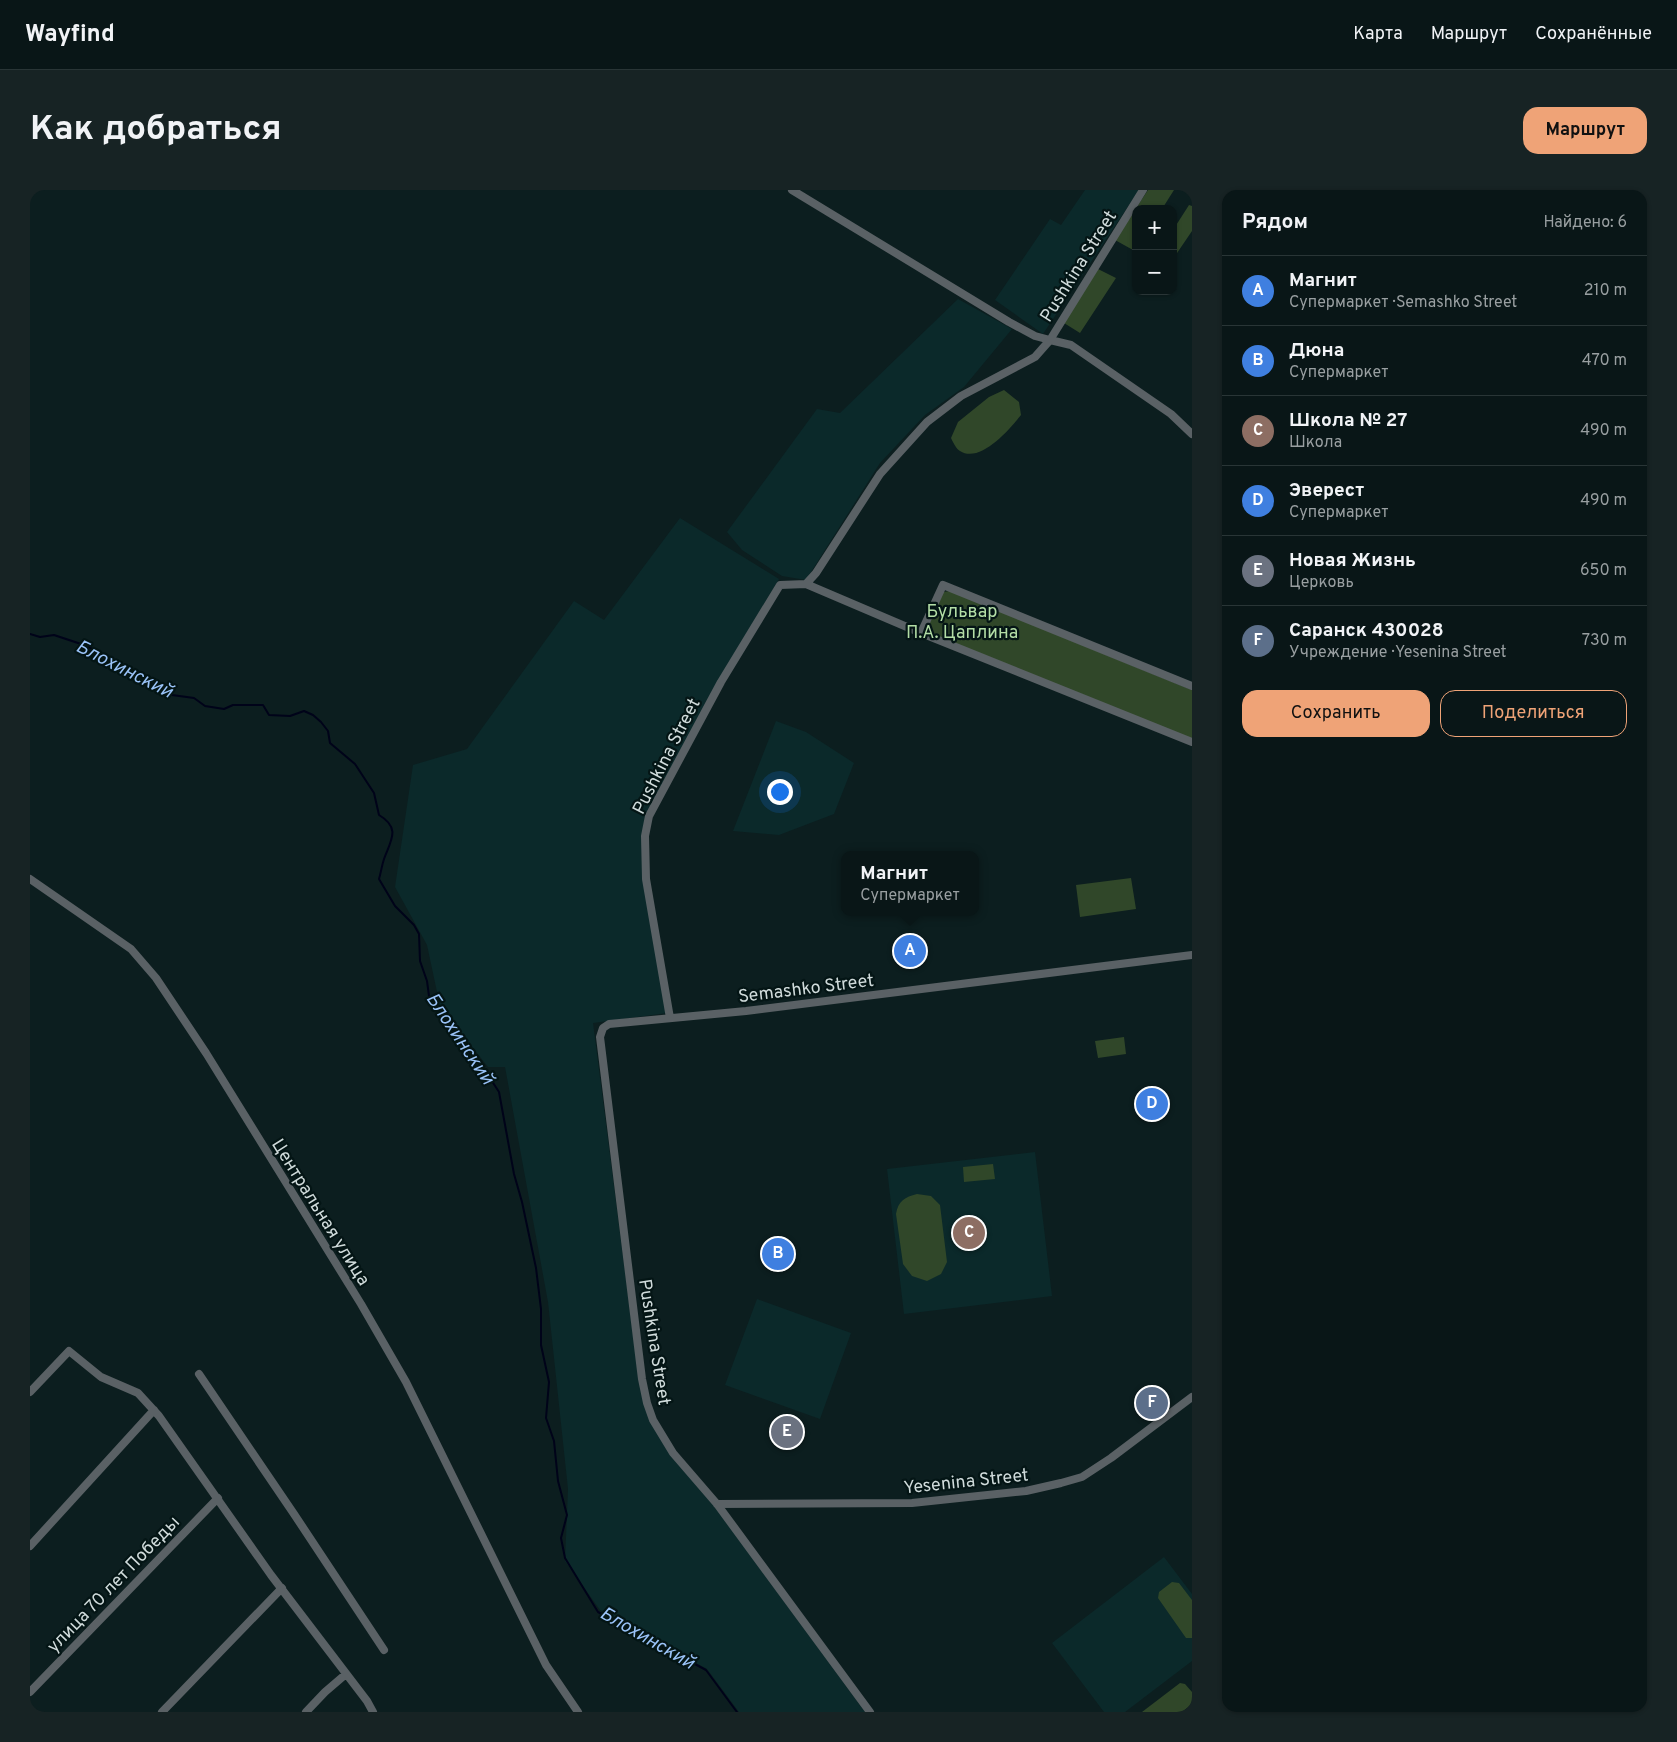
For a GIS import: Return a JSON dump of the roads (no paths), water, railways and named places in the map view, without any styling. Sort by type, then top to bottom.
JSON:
[{"type":"street","points":[[792,190],[1008,322],[1035,336],[1050,340],[1035,358],[961,396],[927,422],[880,474],[816,573],[806,584],[921,633],[1192,742]]},
{"type":"street","name":"Pushkina Street","points":[[1143,190],[1050,340],[1071,345],[1171,414],[1192,434]]},
{"type":"street","name":"Pushkina Street","points":[[670,1018],[646,879],[645,836],[649,816],[721,682],[780,585],[806,584]]},
{"type":"street","points":[[921,633],[943,585],[1192,686]]},
{"type":"street","name":"Центральная улица","points":[[30,879],[131,949],[156,978],[211,1062],[361,1304],[402,1374],[546,1665],[578,1712]]},
{"type":"street","name":"Semashko Street","points":[[603,1028],[610,1024],[814,1003],[1192,955]]},
{"type":"street","name":"Pushkina Street","points":[[603,1028],[600,1037],[642,1379],[647,1404],[673,1453],[717,1504],[870,1712]]},
{"type":"street","points":[[30,1392],[69,1351],[101,1376],[138,1393],[154,1410],[271,1575],[367,1701],[373,1712]]},
{"type":"street","points":[[199,1374],[384,1650]]},
{"type":"street","name":"Yesenina Street","points":[[717,1504],[912,1503],[1026,1491],[1082,1477],[1111,1458],[1192,1397]]},
{"type":"street","points":[[30,1546],[154,1410]]},
{"type":"street","name":"улица 70 лет Победы","points":[[30,1692],[218,1498]]},
{"type":"street","points":[[162,1712],[282,1588]]},
{"type":"street","points":[[306,1712],[346,1674]]},
{"type":"waterway","name":"Блохинский","points":[[30,634],[40,637],[54,635],[87,646],[149,683],[165,688],[172,695],[194,698],[205,706],[224,709],[233,705],[263,705],[269,715],[290,716],[304,711],[313,715],[321,722],[328,731],[330,743],[355,764],[374,793],[379,815],[386,820],[392,830],[391,840],[379,879],[395,906],[414,925],[419,934],[420,961],[427,981],[429,996],[499,1092],[514,1174],[536,1268],[541,1309],[541,1345],[549,1382],[546,1418],[554,1441],[558,1481],[567,1515],[561,1538],[565,1558],[598,1612],[706,1670],[737,1712]]},
{"type":"place","name":"Магнит","points":[[910,951]]},
{"type":"place","name":"Эверест","points":[[1152,1104]]},
{"type":"place","name":"Школа № 27","points":[[969,1233]]},
{"type":"place","name":"Дюна","points":[[778,1254]]},
{"type":"place","name":"Саранск 430028","points":[[1152,1403]]},
{"type":"place","name":"Новая Жизнь","points":[[787,1432]]},
{"type":"park label","name":"Бульвар П.А. Цаплина","points":[[962,621]]}]
